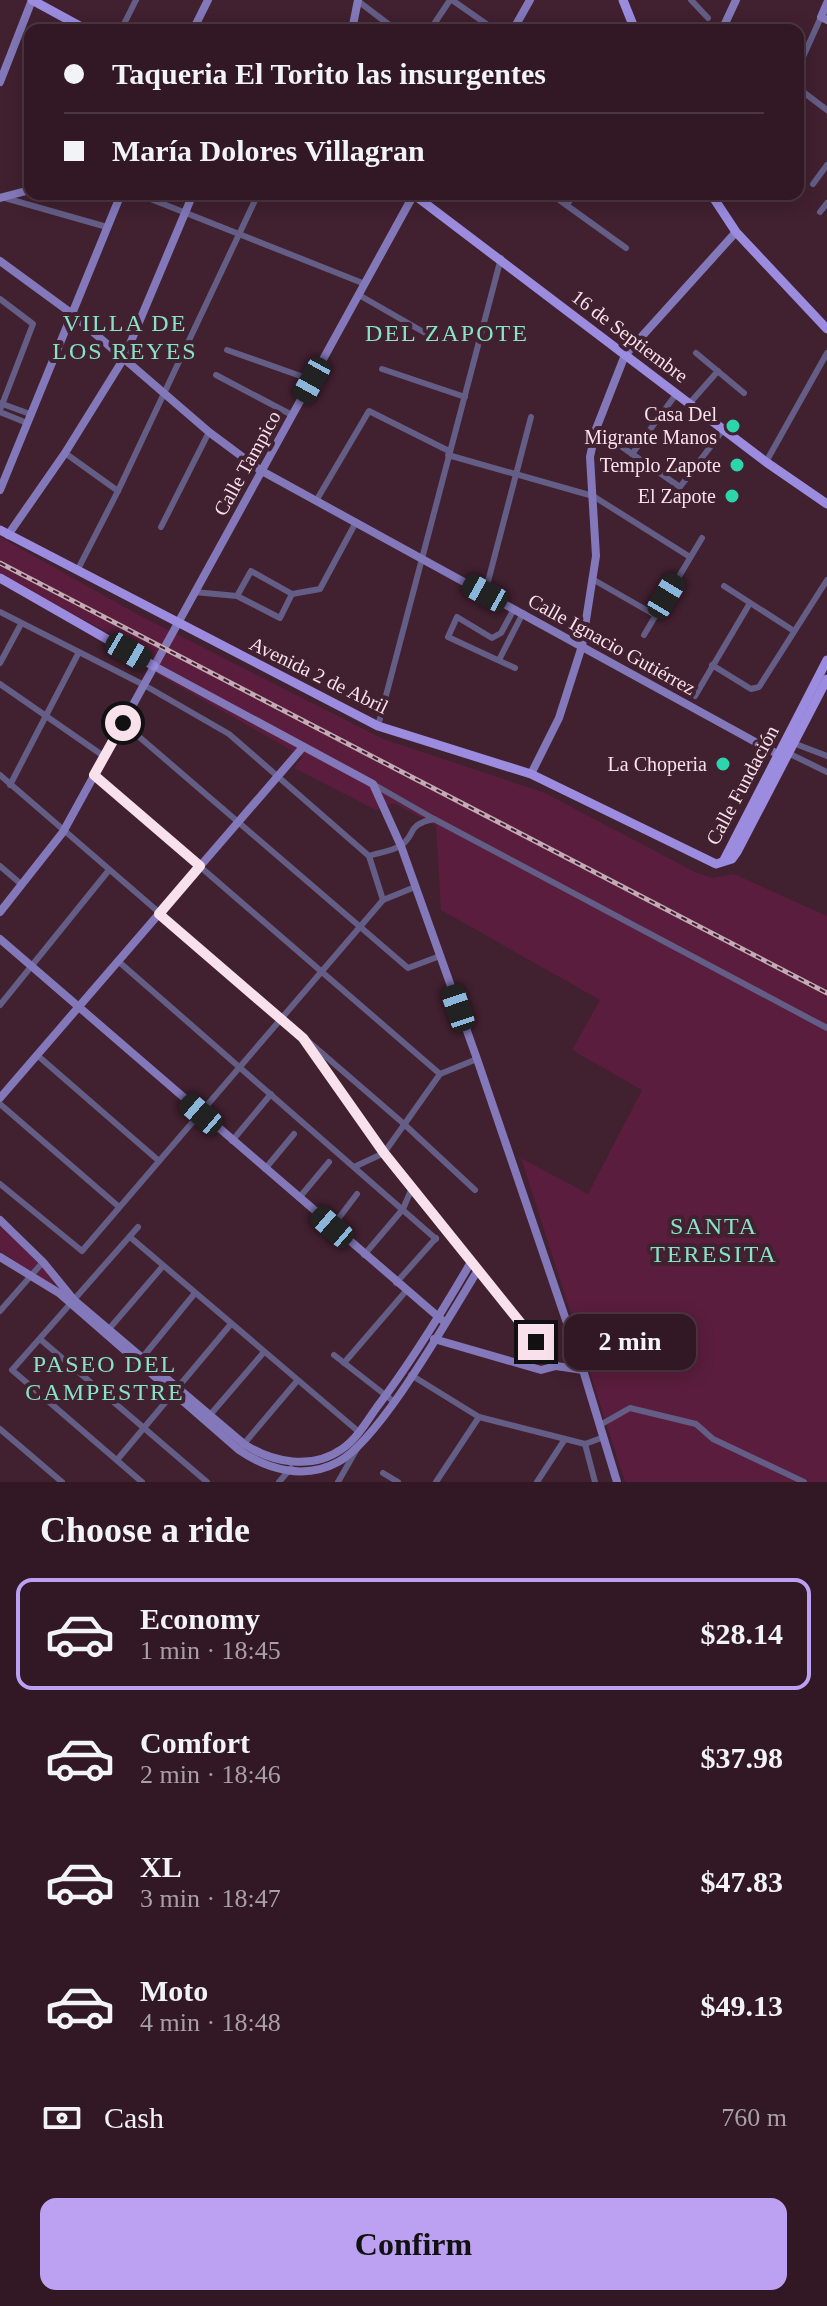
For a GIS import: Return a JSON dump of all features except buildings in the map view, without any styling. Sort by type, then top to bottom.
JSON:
[{"type":"main road","points":[[32,0],[76,24]]},
{"type":"main road","points":[[623,0],[633,24]]},
{"type":"main road","name":"16 de Septiembre","points":[[421,200],[723,430],[827,504]]},
{"type":"main road","points":[[715,200],[736,232],[827,329]]},
{"type":"main road","name":"Avenida 2 de Abril","points":[[4,532],[378,726],[531,774],[685,851],[721,863]]},
{"type":"main road","points":[[0,578],[154,666]]},
{"type":"main road","name":"Calle Fundación","points":[[721,863],[732,859],[737,852],[768,792],[827,660]]},
{"type":"main road","name":"Calle Fundación","points":[[721,863],[827,679]]},
{"type":"street","points":[[0,82],[32,0]]},
{"type":"street","points":[[196,24],[208,0]]},
{"type":"street","points":[[353,24],[358,0],[388,24]]},
{"type":"street","points":[[434,24],[451,0],[486,24]]},
{"type":"street","points":[[516,24],[530,0]]},
{"type":"street","points":[[691,0],[708,18]]},
{"type":"street","points":[[726,24],[736,0]]},
{"type":"street","points":[[123,24],[133,1]]},
{"type":"street","points":[[804,56],[824,18],[826,2]]},
{"type":"street","points":[[804,93],[827,110]]},
{"type":"street","points":[[813,184],[827,165]]},
{"type":"street","points":[[1,198],[24,192]]},
{"type":"street","points":[[1,198],[107,227]]},
{"type":"street","points":[[0,490],[118,200]]},
{"type":"street","points":[[152,200],[365,284]]},
{"type":"street","points":[[4,532],[65,453],[124,358],[191,200]]},
{"type":"street","points":[[77,571],[255,200]]},
{"type":"street","name":"Calle Tampico","points":[[0,912],[63,832],[410,200]]},
{"type":"street","points":[[560,200],[626,248]]},
{"type":"street","points":[[567,205],[570,200]]},
{"type":"street","points":[[820,212],[827,203]]},
{"type":"street","points":[[531,774],[559,718],[582,646],[596,556],[590,457],[596,429],[625,355],[736,232]]},
{"type":"street","points":[[378,726],[501,258]]},
{"type":"street","name":"Calle Ignacio Gutiérrez","points":[[0,261],[71,313],[209,432],[260,470],[582,646],[787,749]]},
{"type":"street","points":[[359,295],[427,334]]},
{"type":"street","points":[[0,299],[33,324],[1,407],[29,418]]},
{"type":"street","points":[[227,350],[312,380]]},
{"type":"street","points":[[696,353],[744,393]]},
{"type":"street","points":[[766,462],[827,353]]},
{"type":"street","points":[[382,369],[465,397]]},
{"type":"street","points":[[689,404],[718,371]]},
{"type":"street","points":[[216,375],[292,415]]},
{"type":"street","points":[[632,454],[677,393]]},
{"type":"street","points":[[316,501],[369,411],[449,453],[593,496],[690,557]]},
{"type":"street","points":[[485,593],[531,417]]},
{"type":"street","points":[[596,429],[680,487],[723,430]]},
{"type":"street","points":[[161,527],[209,432]]},
{"type":"street","points":[[65,453],[118,491]]},
{"type":"street","points":[[237,596],[251,571],[292,594],[320,589],[356,522]]},
{"type":"street","points":[[644,635],[702,538]]},
{"type":"street","points":[[594,580],[655,615]]},
{"type":"street","points":[[712,665],[756,690],[827,580]]},
{"type":"street","points":[[724,586],[794,631]]},
{"type":"street","points":[[194,592],[237,596],[280,618],[292,594]]},
{"type":"street","points":[[695,696],[750,603]]},
{"type":"street","points":[[499,660],[518,611]]},
{"type":"street","points":[[515,668],[448,637],[457,617],[492,638],[501,633],[518,611]]},
{"type":"street","points":[[0,612],[144,685],[229,734],[369,856],[383,900]]},
{"type":"street","points":[[0,663],[21,624]]},
{"type":"street","points":[[10,785],[78,654]]},
{"type":"street","points":[[154,666],[827,1028]]},
{"type":"street","points":[[0,684],[105,757]]},
{"type":"street","points":[[123,723],[408,968],[440,956]]},
{"type":"street","points":[[118,1206],[0,1101],[303,747]]},
{"type":"street","points":[[787,749],[827,756]]},
{"type":"street","points":[[787,749],[827,772]]},
{"type":"street","points":[[0,775],[404,1124],[475,1190]]},
{"type":"street","points":[[94,775],[440,1074]]},
{"type":"street","points":[[373,784],[401,846],[477,1059],[583,1370],[617,1482]]},
{"type":"street","points":[[369,856],[401,846],[412,827],[434,819]]},
{"type":"street","points":[[0,866],[21,884]]},
{"type":"street","points":[[0,1005],[109,870]]},
{"type":"street","points":[[0,1184],[82,1251],[383,900],[415,887]]},
{"type":"street","points":[[0,939],[442,1320]]},
{"type":"street","points":[[118,961],[436,1239]]},
{"type":"street","points":[[303,1038],[384,1153],[556,1366]]},
{"type":"street","points":[[37,1055],[159,1161]]},
{"type":"street","points":[[354,1167],[384,1153],[440,1074],[477,1059]]},
{"type":"street","points":[[232,1141],[271,1094]]},
{"type":"street","points":[[265,1169],[294,1134]]},
{"type":"street","points":[[299,1198],[329,1162]]},
{"type":"street","points":[[364,1255],[403,1209],[412,1188]]},
{"type":"street","points":[[332,1227],[357,1194]]},
{"type":"street","points":[[0,1220],[43,1262],[73,1302],[242,1447],[259,1454],[296,1462],[333,1455],[345,1447],[411,1375],[442,1320]]},
{"type":"street","points":[[138,1227],[12,1370],[142,1482]]},
{"type":"street","points":[[396,1283],[445,1230]]},
{"type":"street","points":[[130,1237],[359,1432]]},
{"type":"street","points":[[0,1257],[73,1302],[109,1329],[175,1390],[210,1415],[256,1461],[289,1471],[321,1469],[350,1455],[359,1446]]},
{"type":"street","points":[[0,1310],[43,1262]]},
{"type":"street","points":[[109,1329],[163,1266]]},
{"type":"street","points":[[338,1482],[475,1266]]},
{"type":"street","points":[[344,1363],[406,1291]]},
{"type":"street","points":[[142,1358],[195,1293]]},
{"type":"street","points":[[117,1460],[231,1324]]},
{"type":"street","points":[[40,1339],[207,1482]]},
{"type":"street","points":[[434,1339],[541,1370],[556,1366],[583,1370]]},
{"type":"street","points":[[210,1415],[264,1352]]},
{"type":"street","points":[[334,1355],[390,1398]]},
{"type":"street","points":[[411,1375],[479,1417],[585,1444],[604,1437]]},
{"type":"street","points":[[242,1447],[297,1381]]},
{"type":"street","points":[[600,1425],[630,1408],[696,1424],[713,1439],[804,1482]]},
{"type":"street","points":[[436,1482],[479,1417]]},
{"type":"street","points":[[0,1429],[62,1482]]},
{"type":"street","points":[[537,1482],[565,1439]]},
{"type":"street","points":[[585,1444],[595,1482]]},
{"type":"street","points":[[279,1482],[296,1462]]},
{"type":"street","points":[[383,1473],[398,1482]]},
{"type":"shaded area","points":[[0,537],[137,614],[383,739],[545,793],[695,872],[712,878],[734,874],[827,916],[827,1482],[625,1482],[521,1158],[588,1194],[642,1090],[572,1050],[600,1000],[441,910],[436,826],[394,803],[376,810],[294,768],[303,757],[159,675],[148,654],[0,575]]},
{"type":"shaded area","points":[[0,1226],[36,1258],[57,1288],[0,1251]]},
{"type":"railway","points":[[0,563],[827,993]]},
{"type":"place","name":"Casa Del Migrante Manos","points":[[733,426]]},
{"type":"place","name":"Templo Zapote","points":[[737,465]]},
{"type":"place","name":"El Zapote","points":[[732,496]]},
{"type":"place","name":"La Choperia","points":[[723,764]]},
{"type":"district","name":"DEL ZAPOTE","points":[[447,333]]},
{"type":"district","name":"VILLA DE LOS REYES","points":[[125,337]]},
{"type":"district","name":"SANTA TERESITA","points":[[714,1240]]},
{"type":"district","name":"PASEO DEL CAMPESTRE","points":[[105,1378]]},
{"type":"route","points":[[123,723],[94,775],[200,866],[159,914],[303,1038],[384,1153],[536,1342]]}]
